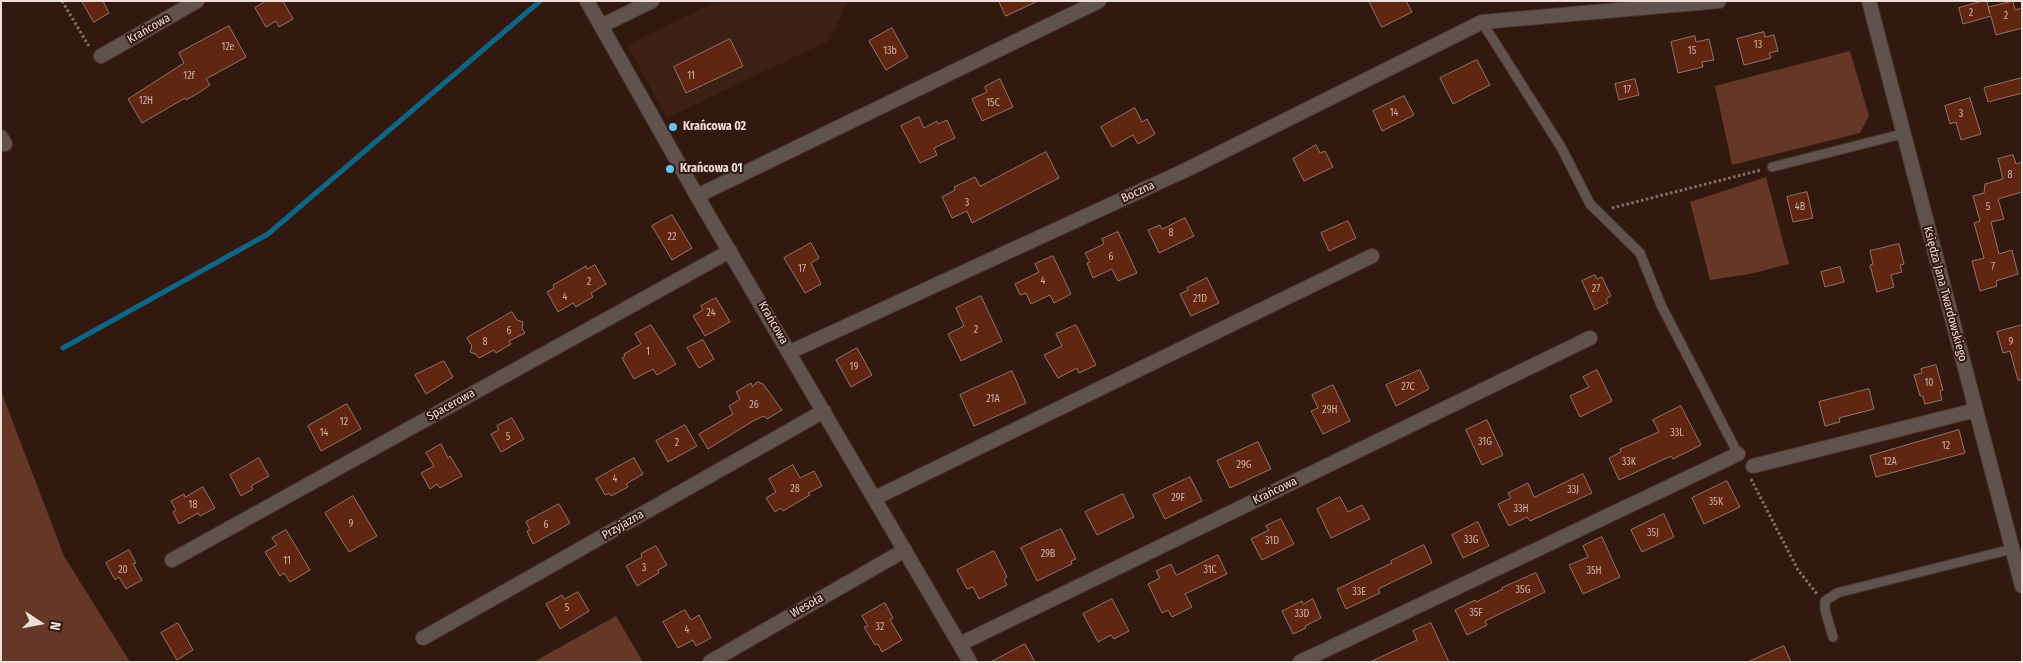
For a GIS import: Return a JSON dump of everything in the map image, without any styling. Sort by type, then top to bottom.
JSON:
[{"type":"street","name":"Krańcowa","points":[[101,56],[197,1]]},
{"type":"street","name":"Krańcowa","points":[[587,1],[697,196],[970,662]]},
{"type":"street","points":[[601,26],[652,1]]},
{"type":"street","points":[[697,196],[1099,1]]},
{"type":"street","points":[[1482,22],[1610,6],[1719,1]]},
{"type":"street","name":"Księdza Jana Twardowskiego","points":[[1869,1],[1902,134],[2022,586]]},
{"type":"street","name":"Boczna","points":[[790,352],[1188,169],[1482,22]]},
{"type":"street","name":"Spacerowa","points":[[172,560],[730,251]]},
{"type":"street","points":[[875,498],[1372,256]]},
{"type":"street","name":"Krańcowa","points":[[960,644],[1590,338]]},
{"type":"street","points":[[1751,472],[1976,410]]},
{"type":"street","name":"Przyjazna","points":[[423,638],[824,411]]},
{"type":"street","points":[[1300,662],[1738,454]]},
{"type":"street","name":"Wesoła","points":[[710,662],[904,550]]},
{"type":"lane","points":[[1482,22],[1561,147],[1590,204],[1640,253],[1661,304],[1738,454]]},
{"type":"lane","points":[[1772,167],[1902,134]]},
{"type":"lane","points":[[1833,637],[1825,610],[1825,601],[1837,592],[2012,549]]},
{"type":"path","points":[[62,1],[92,51],[101,56]]},
{"type":"path","points":[[1598,212],[1772,167]]},
{"type":"path","points":[[1751,472],[1798,570],[1814,592],[1825,601]]},
{"type":"shaded area","points":[[718,1],[848,1],[830,40],[667,118],[627,45]]},
{"type":"shaded area","points":[[1850,51],[1869,116],[1860,133],[1732,165],[1715,86]]},
{"type":"shaded area","points":[[1766,177],[1789,264],[1750,274],[1710,280],[1690,202]]},
{"type":"shaded area","points":[[1,391],[64,556],[130,662],[1,662]]},
{"type":"shaded area","points":[[616,616],[643,662],[535,662],[535,661]]},
{"type":"building","points":[[82,1],[103,1],[109,13],[94,22]]},
{"type":"building","points":[[266,1],[283,1],[293,19],[279,27],[276,21],[266,27],[255,8]]},
{"type":"building","points":[[999,1],[1038,1],[1006,16]]},
{"type":"building","points":[[1369,1],[1406,1],[1412,12],[1382,27]]},
{"type":"building","points":[[1987,1],[1988,7],[2013,1],[2015,10],[2022,8],[2022,28],[1996,35],[1991,16],[1963,24],[1959,8]]},
{"type":"building","points":[[229,26],[246,57],[206,79],[210,85],[200,92],[186,100],[185,98],[142,123],[128,99],[184,63],[179,53]]},
{"type":"building","points":[[892,28],[908,57],[886,70],[869,41]]},
{"type":"building","points":[[1764,32],[1765,37],[1774,35],[1778,51],[1769,53],[1771,58],[1744,65],[1737,39]]},
{"type":"building","points":[[1695,36],[1696,42],[1709,39],[1714,60],[1702,62],[1703,67],[1678,73],[1671,42]]},
{"type":"building","points":[[730,39],[743,66],[686,93],[674,67]]},
{"type":"building","points":[[1477,60],[1490,85],[1453,104],[1440,78]]},
{"type":"building","points":[[2022,78],[2022,93],[1988,102],[1984,88]]},
{"type":"building","points":[[1000,79],[1013,107],[982,121],[972,99],[987,92],[985,87]]},
{"type":"building","points":[[1635,79],[1639,95],[1619,100],[1615,84]]},
{"type":"building","points":[[1404,96],[1414,115],[1382,131],[1373,111]]},
{"type":"building","points":[[1970,98],[1981,134],[1961,140],[1956,122],[1950,124],[1945,106]]},
{"type":"building","points":[[1135,108],[1142,122],[1147,119],[1155,134],[1138,144],[1133,135],[1112,147],[1101,127]]},
{"type":"building","points":[[919,117],[924,128],[937,121],[938,124],[947,120],[955,138],[934,148],[937,155],[920,163],[901,126]]},
{"type":"building","points":[[1316,145],[1320,153],[1325,151],[1333,167],[1304,181],[1293,159]]},
{"type":"building","points":[[1046,152],[1059,178],[972,223],[967,211],[952,218],[942,197],[955,190],[954,187],[975,177],[980,186]]},
{"type":"building","points":[[2013,155],[2016,164],[2022,162],[2022,192],[1998,199],[2004,219],[1991,222],[1999,254],[2012,250],[2018,274],[1996,281],[1997,286],[1980,291],[1972,261],[1984,258],[1974,223],[1980,221],[1973,196],[1984,193],[1985,184],[2003,179],[1998,159]]},
{"type":"building","points":[[1807,192],[1813,218],[1793,222],[1787,197]]},
{"type":"building","points":[[672,215],[692,248],[672,260],[652,226]]},
{"type":"building","points":[[1185,218],[1194,236],[1159,253],[1148,230],[1160,225],[1162,229]]},
{"type":"building","points":[[1348,221],[1356,238],[1329,251],[1321,233]]},
{"type":"building","points":[[1118,232],[1137,273],[1118,281],[1112,269],[1093,278],[1087,263],[1090,262],[1085,253],[1104,244],[1102,239]]},
{"type":"building","points":[[811,243],[819,258],[811,263],[821,284],[805,293],[784,258]]},
{"type":"building","points":[[1899,244],[1904,264],[1900,265],[1902,272],[1891,275],[1894,287],[1877,292],[1870,265],[1873,264],[1870,251]]},
{"type":"building","points":[[1053,256],[1071,294],[1054,303],[1050,295],[1031,304],[1026,293],[1020,295],[1015,284],[1039,272],[1035,264]]},
{"type":"building","points":[[595,265],[606,284],[591,293],[593,297],[576,307],[573,303],[558,312],[547,292],[554,288],[553,285],[586,266],[587,269]]},
{"type":"building","points":[[1840,267],[1844,282],[1825,287],[1821,272]]},
{"type":"building","points":[[1595,275],[1597,279],[1602,277],[1611,296],[1606,299],[1608,303],[1595,310],[1582,281]]},
{"type":"building","points":[[1207,278],[1219,303],[1191,316],[1180,294],[1188,290],[1187,288]]},
{"type":"building","points":[[981,296],[1002,341],[961,361],[948,334],[964,326],[956,308]]},
{"type":"building","points":[[716,298],[730,322],[705,336],[693,316],[703,310],[701,306]]},
{"type":"building","points":[[512,312],[517,320],[523,322],[522,328],[525,333],[509,341],[511,344],[496,353],[494,350],[479,358],[476,354],[470,352],[472,346],[467,338]]},
{"type":"building","points":[[651,325],[676,364],[657,375],[653,369],[634,379],[622,358],[625,356],[624,354],[641,344],[635,334]]},
{"type":"building","points":[[1076,325],[1096,365],[1079,373],[1077,368],[1058,378],[1044,355],[1062,346],[1056,334]]},
{"type":"building","points":[[2022,325],[2022,380],[2018,380],[2010,351],[2003,353],[1997,332]]},
{"type":"building","points":[[703,340],[714,359],[699,368],[687,348]]},
{"type":"building","points":[[857,348],[872,375],[851,387],[836,360]]},
{"type":"building","points":[[444,361],[453,377],[426,394],[415,375]]},
{"type":"building","points":[[1936,365],[1943,390],[1940,391],[1942,400],[1925,404],[1923,396],[1920,396],[1914,375],[1922,373],[1921,369]]},
{"type":"building","points":[[1420,370],[1429,389],[1396,406],[1386,385]]},
{"type":"building","points":[[1597,370],[1612,401],[1580,417],[1570,396],[1589,387],[1583,377]]},
{"type":"building","points":[[1012,371],[1026,403],[974,426],[960,395]]},
{"type":"building","points":[[758,382],[763,384],[782,410],[767,419],[764,416],[753,421],[708,449],[699,434],[733,414],[729,406],[740,399],[736,392],[751,383],[752,386]]},
{"type":"building","points":[[1333,385],[1350,421],[1323,434],[1311,411],[1318,408],[1312,395]]},
{"type":"building","points":[[1869,389],[1874,409],[1839,418],[1840,422],[1825,426],[1819,402]]},
{"type":"building","points":[[347,404],[361,429],[321,451],[308,426]]},
{"type":"building","points":[[1681,406],[1701,445],[1673,459],[1671,456],[1619,480],[1609,458],[1621,452],[1620,449],[1659,432],[1653,420]]},
{"type":"building","points":[[512,418],[524,439],[501,452],[491,434],[499,430],[497,426]]},
{"type":"building","points":[[1487,420],[1503,455],[1482,465],[1466,430]]},
{"type":"building","points":[[685,425],[697,446],[668,462],[656,441]]},
{"type":"building","points":[[1959,430],[1965,453],[1876,477],[1870,456]]},
{"type":"building","points":[[1258,442],[1271,469],[1230,488],[1217,461]]},
{"type":"building","points":[[441,444],[448,458],[450,456],[462,476],[440,488],[437,484],[430,489],[421,473],[434,466],[426,453]]},
{"type":"building","points":[[259,458],[269,476],[251,486],[253,489],[241,496],[230,475]]},
{"type":"building","points":[[634,458],[643,474],[626,484],[628,487],[611,496],[609,493],[605,495],[596,479]]},
{"type":"building","points":[[793,465],[800,478],[814,471],[822,486],[808,493],[810,495],[783,511],[781,508],[775,512],[766,498],[776,492],[769,479]]},
{"type":"building","points":[[1583,474],[1592,493],[1530,521],[1527,517],[1509,526],[1498,504],[1511,498],[1508,493],[1528,483],[1534,497]]},
{"type":"building","points":[[1190,477],[1202,501],[1165,519],[1153,495]]},
{"type":"building","points":[[1727,481],[1740,507],[1704,524],[1692,498]]},
{"type":"building","points":[[203,487],[215,508],[200,516],[198,513],[179,524],[173,512],[176,510],[171,501],[184,494],[185,497]]},
{"type":"building","points":[[1123,494],[1134,517],[1097,535],[1085,512]]},
{"type":"building","points":[[353,496],[377,536],[349,552],[325,513]]},
{"type":"building","points":[[1340,497],[1348,512],[1362,505],[1370,519],[1331,538],[1317,509]]},
{"type":"building","points":[[559,504],[570,523],[533,544],[527,531],[530,530],[526,522]]},
{"type":"building","points":[[1664,514],[1674,537],[1642,552],[1631,530]]},
{"type":"building","points":[[1281,519],[1294,544],[1262,560],[1251,539],[1269,530],[1266,526]]},
{"type":"building","points":[[1478,522],[1489,546],[1463,558],[1452,535]]},
{"type":"building","points":[[1061,529],[1076,559],[1071,561],[1072,564],[1037,581],[1021,548]]},
{"type":"building","points":[[286,530],[310,570],[290,582],[284,573],[280,576],[265,552],[277,545],[272,538]]},
{"type":"building","points":[[1602,537],[1620,577],[1583,594],[1569,565],[1588,557],[1583,546]]},
{"type":"building","points":[[1424,545],[1432,563],[1378,589],[1380,593],[1346,609],[1337,589],[1392,563],[1391,561]]},
{"type":"building","points":[[656,546],[667,565],[658,570],[659,573],[637,586],[626,566],[642,557],[641,554]]},
{"type":"building","points":[[129,550],[136,563],[133,564],[142,580],[126,589],[119,577],[115,580],[106,563]]},
{"type":"building","points":[[994,551],[1007,577],[1004,579],[1007,585],[979,599],[973,587],[967,589],[957,570]]},
{"type":"building","points":[[1218,555],[1227,574],[1185,594],[1192,607],[1172,617],[1168,610],[1162,613],[1148,584],[1160,578],[1156,571],[1171,564],[1176,575]]},
{"type":"building","points":[[1536,573],[1545,592],[1485,621],[1487,625],[1467,635],[1455,610]]},
{"type":"building","points":[[578,592],[589,611],[560,629],[546,604],[562,595],[564,599]]},
{"type":"building","points":[[1112,599],[1129,631],[1114,639],[1111,635],[1098,642],[1083,614]]},
{"type":"building","points":[[1313,599],[1321,618],[1293,634],[1282,611],[1302,601],[1303,604]]},
{"type":"building","points":[[885,603],[893,618],[890,620],[902,640],[882,652],[878,644],[875,645],[864,627],[868,626],[862,616]]},
{"type":"building","points":[[685,610],[691,620],[699,615],[711,638],[696,646],[693,640],[678,648],[663,622]]},
{"type":"building","points":[[178,623],[193,650],[177,660],[161,633]]},
{"type":"building","points":[[1431,623],[1449,662],[1370,662],[1417,640],[1413,631]]},
{"type":"building","points":[[1025,644],[1035,662],[991,662]]},
{"type":"building","points":[[1784,646],[1791,662],[1748,662]]},
{"type":"waterway","points":[[63,348],[268,234],[540,1]]},
{"type":"place","name":"Krańcowa 02","points":[[673,127]]},
{"type":"place","name":"Krańcowa 01","points":[[670,169]]}]
